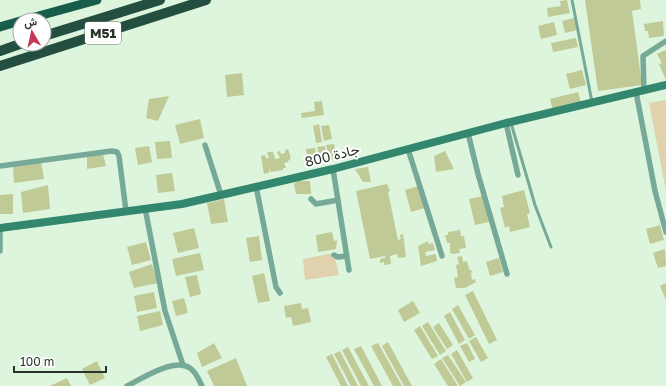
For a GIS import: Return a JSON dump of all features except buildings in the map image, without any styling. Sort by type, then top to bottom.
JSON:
[{"type":"highway","points":[[52,12],[97,0]]},
{"type":"highway","name":"M51","points":[[52,34],[160,0]]},
{"type":"highway","name":"M51","points":[[0,66],[206,0]]},
{"type":"highway","points":[[0,27],[12,23]]},
{"type":"highway","points":[[0,51],[12,47]]},
{"type":"main road","name":"جادة 800","points":[[0,228],[182,204],[333,169],[508,122],[666,85]]},
{"type":"street","points":[[666,41],[644,53],[640,91],[655,191],[666,232]]},
{"type":"street","points":[[508,122],[518,175]]},
{"type":"street","points":[[468,133],[478,174],[507,274]]},
{"type":"street","points":[[205,145],[221,195]]},
{"type":"street","points":[[408,149],[442,256]]},
{"type":"street","points":[[0,166],[112,151],[117,152],[120,163],[126,211]]},
{"type":"street","points":[[333,169],[349,270]]},
{"type":"street","points":[[256,186],[276,287],[280,293]]},
{"type":"street","points":[[311,199],[316,204],[338,200]]},
{"type":"street","points":[[145,208],[165,311],[183,365]]},
{"type":"street","points":[[0,228],[0,251]]},
{"type":"street","points":[[334,255],[338,257],[346,256]]},
{"type":"street","points":[[127,386],[163,368],[183,365],[190,368],[195,373],[202,386]]},
{"type":"lane","points":[[572,0],[592,102]]},
{"type":"lane","points":[[508,122],[535,206],[551,247]]},
{"type":"shaded area","points":[[666,100],[666,191],[649,103]]},
{"type":"shaded area","points":[[334,253],[339,275],[305,280],[303,259]]}]
